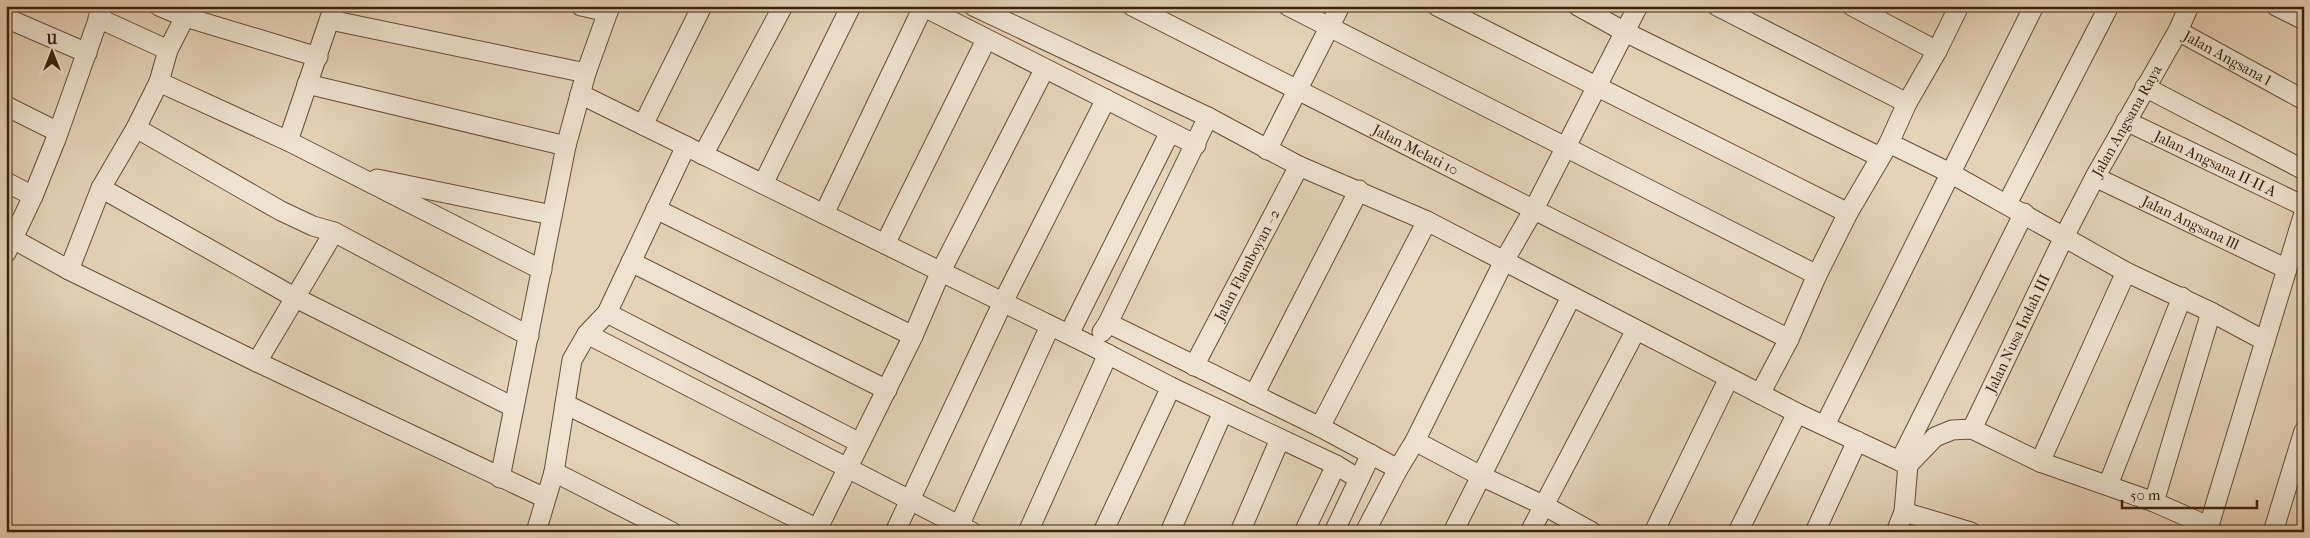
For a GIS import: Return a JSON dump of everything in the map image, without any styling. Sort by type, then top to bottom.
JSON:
[{"type":"street","points":[[159,6],[185,17],[318,57]]},
{"type":"street","points":[[500,478],[566,146],[586,73],[609,9],[581,6]]},
{"type":"street","points":[[643,125],[702,6]]},
{"type":"street","points":[[703,155],[783,6]]},
{"type":"street","points":[[763,184],[851,6]]},
{"type":"street","points":[[973,6],[999,12],[1208,117],[1299,166],[1427,221],[1797,413],[1825,424],[1904,463]]},
{"type":"street","name":"Jalan Melati 10","points":[[1132,6],[1790,339]]},
{"type":"street","points":[[1288,6],[1817,275]]},
{"type":"street","points":[[1267,150],[1296,89],[1340,6]]},
{"type":"street","points":[[1437,6],[1848,214]]},
{"type":"street","points":[[1578,6],[1625,32],[1884,150],[1950,173],[2126,272],[2182,297],[2265,341]]},
{"type":"street","points":[[1343,513],[1367,529],[1398,469],[1415,441],[1504,262],[1566,149],[1638,6]]},
{"type":"street","points":[[1717,6],[1907,103]]},
{"type":"street","points":[[1852,6],[1937,51]]},
{"type":"street","points":[[1760,394],[1790,339],[1817,275],[1848,214],[1937,51],[1958,6]]},
{"type":"street","points":[[1825,424],[2034,6]]},
{"type":"street","points":[[2007,204],[2109,6]]},
{"type":"street","name":"Jalan Angsana Raya","points":[[2064,237],[2095,177],[2178,31],[2190,6]]},
{"type":"street","points":[[2276,6],[2304,20]]},
{"type":"street","points":[[824,214],[922,7],[1044,70],[1196,144]]},
{"type":"street","points":[[168,50],[101,12],[58,132],[33,196],[10,246],[69,270],[257,362],[545,498]]},
{"type":"street","points":[[288,141],[332,13],[586,73]]},
{"type":"street","points":[[69,270],[101,188],[136,128],[159,82],[168,50],[185,17]]},
{"type":"street","points":[[6,18],[87,53]]},
{"type":"street","name":"Jalan Angsana l","points":[[2178,31],[2304,100]]},
{"type":"street","points":[[885,244],[986,40]]},
{"type":"street","points":[[565,404],[817,530],[913,336],[941,271],[1044,70]]},
{"type":"street","points":[[159,82],[288,141],[542,270]]},
{"type":"street","points":[[307,84],[566,146]]},
{"type":"street","points":[[2145,87],[2304,170]]},
{"type":"street","points":[[580,94],[1069,334],[1170,387],[1336,465],[1359,479]]},
{"type":"street","points":[[895,532],[1003,302],[1106,99]]},
{"type":"street","points":[[6,106],[58,132]]},
{"type":"street","points":[[1028,532],[1100,350],[1108,324],[1208,117]]},
{"type":"street","name":"Jalan Angsana II-II A","points":[[2126,121],[2304,206]]},
{"type":"street","points":[[136,128],[281,211],[313,226],[334,232],[529,336]]},
{"type":"street","points":[[1069,334],[1170,132]]},
{"type":"street","points":[[536,532],[554,472],[572,360],[587,334],[607,313],[686,146]]},
{"type":"street","name":"Jalan Flamboyan - 2","points":[[1194,366],[1299,166]]},
{"type":"street","points":[[352,174],[552,215]]},
{"type":"street","name":"Jalan Angsana lll","points":[[2095,177],[2287,269]]},
{"type":"street","points":[[6,182],[33,196]]},
{"type":"street","points":[[101,188],[294,297],[513,407]]},
{"type":"street","points":[[1254,395],[1358,190]]},
{"type":"street","points":[[656,209],[913,336]]},
{"type":"street","points":[[1904,463],[1935,437],[1952,430],[1972,429],[2040,462],[2154,502],[2207,529],[2304,213]]},
{"type":"street","points":[[1896,532],[1904,512],[1904,463],[2024,214]]},
{"type":"street","points":[[1320,427],[1427,221]]},
{"type":"street","points":[[257,362],[334,232]]},
{"type":"street","name":"Jalan Nusa Indah III","points":[[1972,429],[2064,237]]},
{"type":"street","points":[[631,262],[886,390]]},
{"type":"street","points":[[2040,462],[2126,272]]},
{"type":"street","points":[[1454,532],[1571,296]]},
{"type":"street","points":[[2108,485],[2182,297]]},
{"type":"street","points":[[2154,502],[2211,312]]},
{"type":"street","points":[[607,313],[860,443]]},
{"type":"street","points":[[1108,324],[1320,427],[1398,469]]},
{"type":"street","points":[[587,334],[965,529],[1050,326]]},
{"type":"street","points":[[1530,532],[1636,330]]},
{"type":"street","points":[[1654,532],[1729,378]]},
{"type":"street","points":[[1103,532],[1170,387]]},
{"type":"street","points":[[1170,532],[1223,412]]},
{"type":"street","points":[[1738,532],[1797,413]]},
{"type":"street","points":[[2273,532],[2304,431]]},
{"type":"street","points":[[1240,532],[1280,439]]},
{"type":"street","points":[[1415,441],[1481,476],[1543,505],[1592,532]]},
{"type":"street","points":[[1815,532],[1857,441]]},
{"type":"street","points":[[1334,532],[1371,454]]},
{"type":"street","points":[[1304,532],[1336,465]]},
{"type":"street","points":[[554,472],[672,532]]},
{"type":"street","points":[[1904,512],[1971,532]]}]
